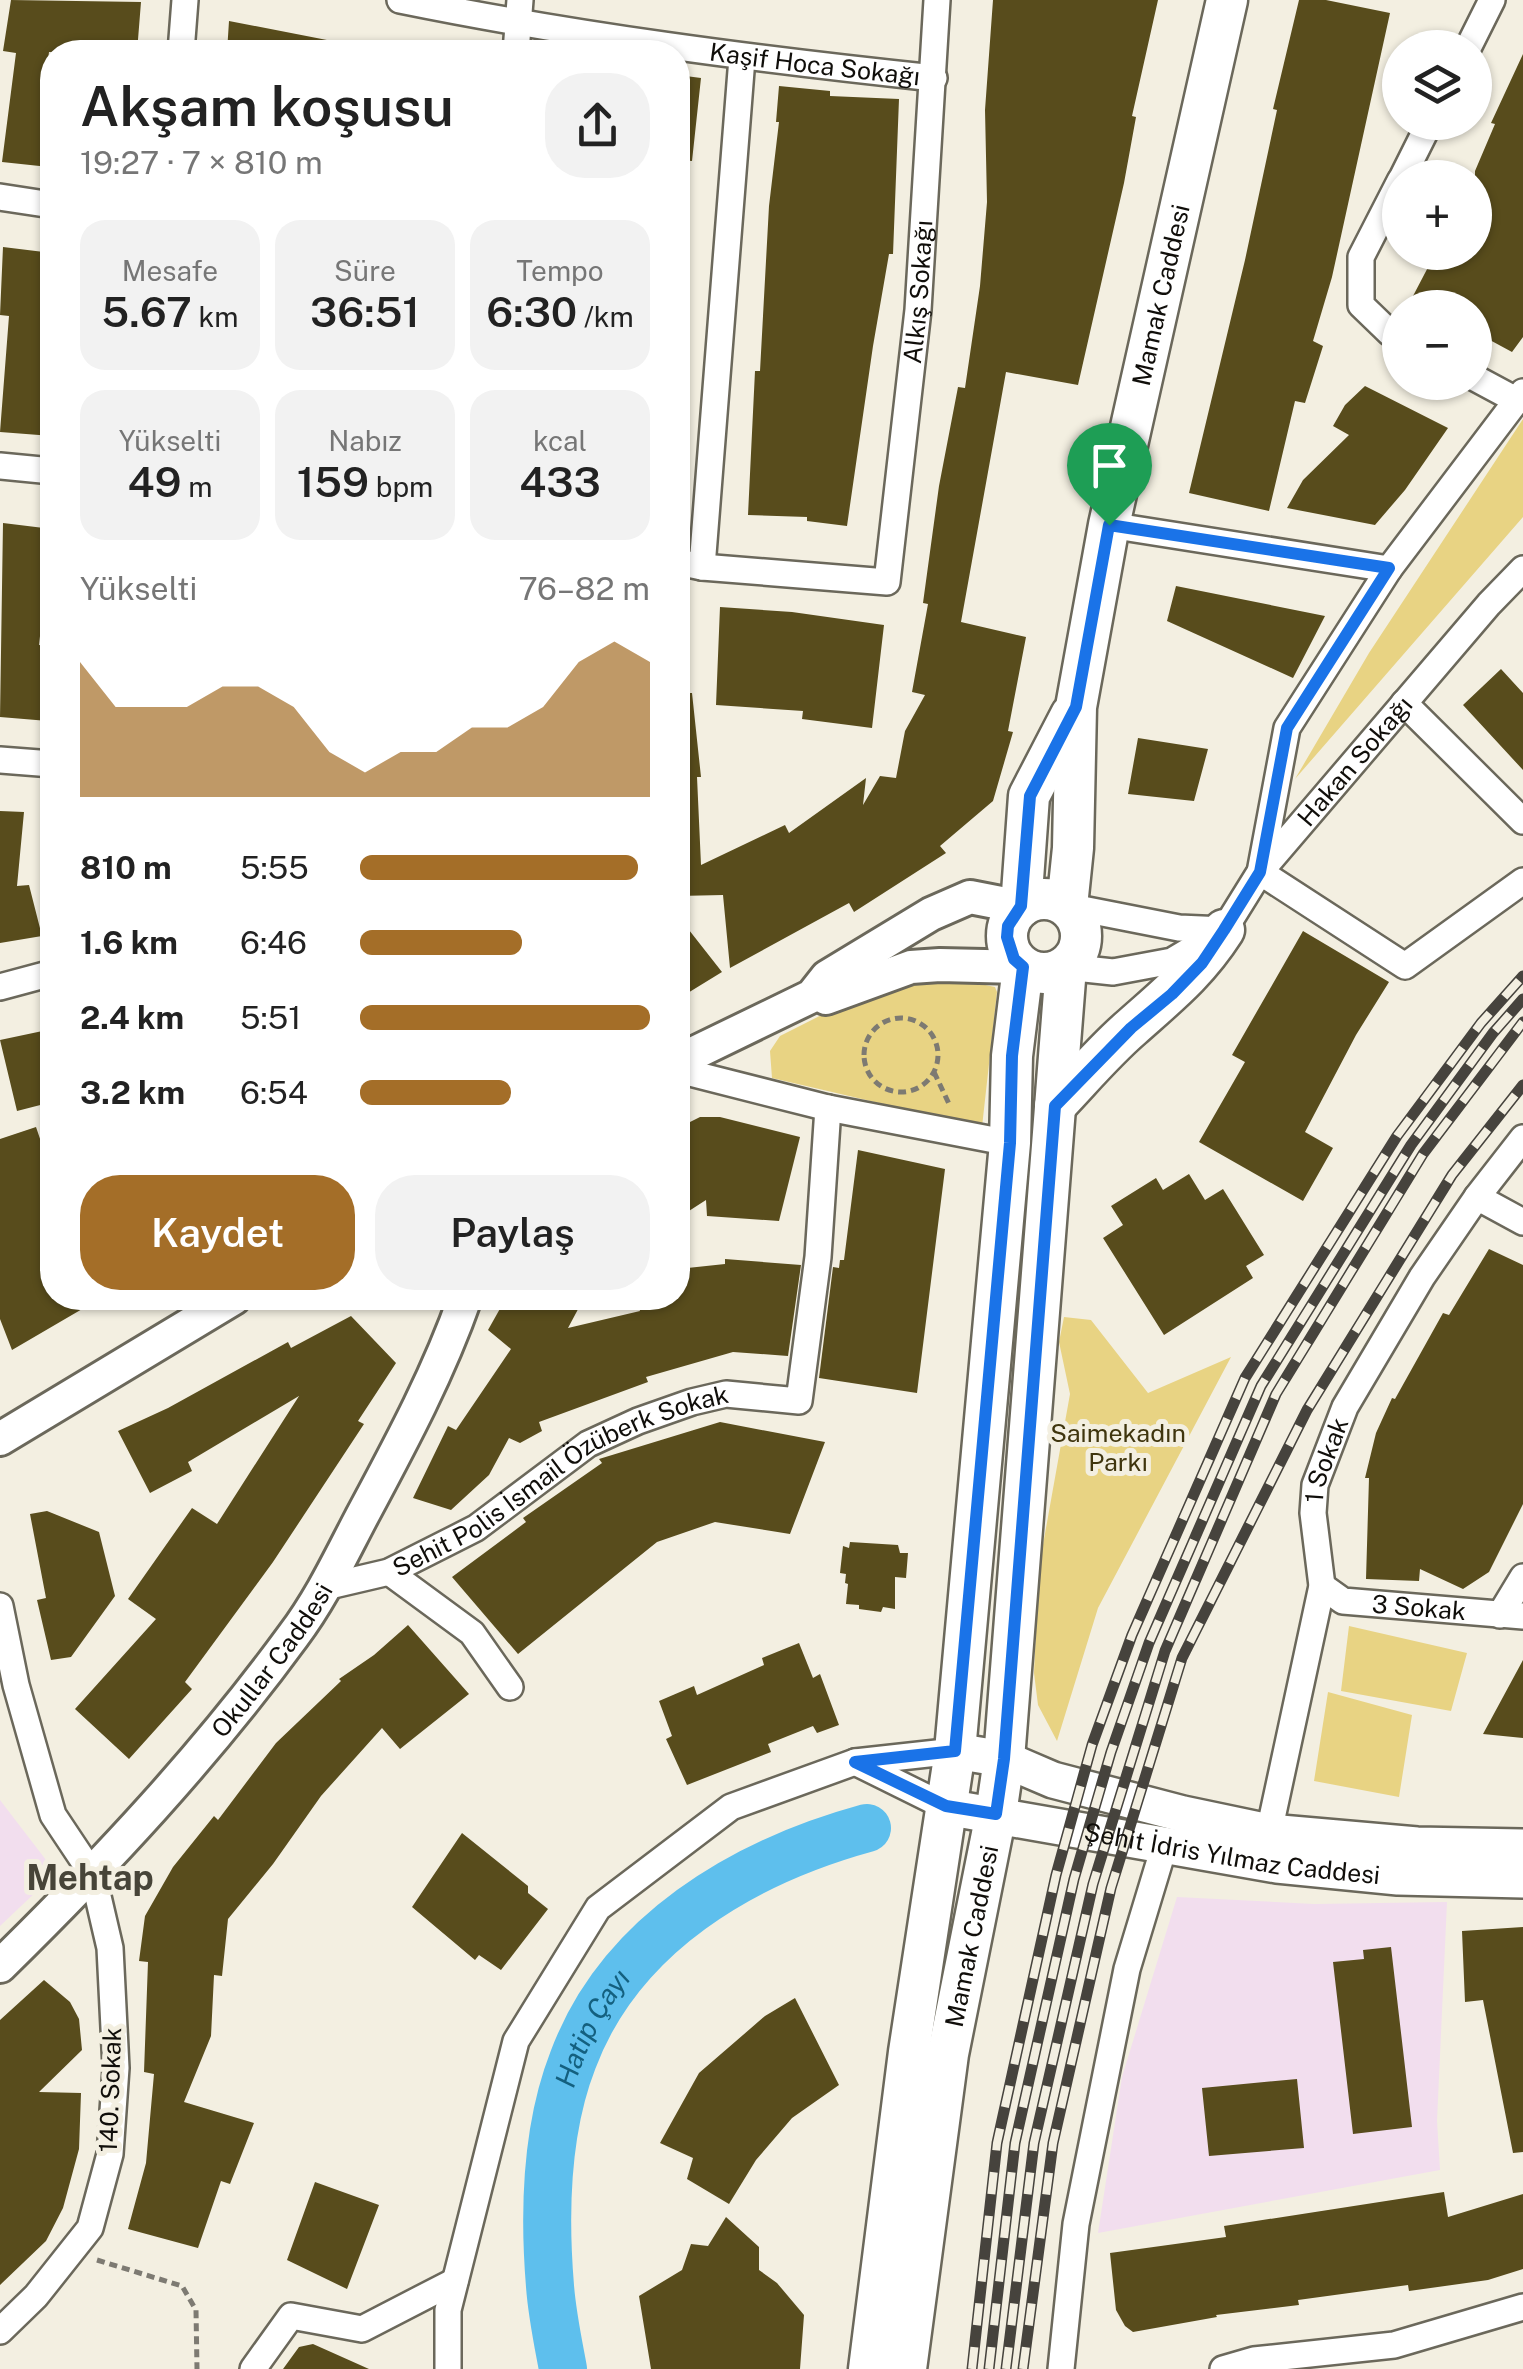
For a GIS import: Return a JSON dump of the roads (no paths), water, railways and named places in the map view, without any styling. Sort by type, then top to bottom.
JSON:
[{"type":"main road","name":"Mamak Caddesi","points":[[1067,906],[1073,848],[1076,707],[1109,525],[1227,0]]},
{"type":"main road","name":"Mamak Caddesi","points":[[1021,906],[1030,796],[1076,707]]},
{"type":"main road","points":[[1042,898],[1067,906],[1080,926],[1080,948],[1066,966],[1046,974],[1023,967],[1014,959],[1007,937],[1008,926],[1021,906],[1042,898]]},
{"type":"main road","points":[[1055,1106],[1131,1028],[1182,984],[1224,930]]},
{"type":"main road","name":"Mamak Caddesi","points":[[906,2369],[948,2054],[1004,1759],[1066,966]]},
{"type":"main road","name":"Mamak Caddesi","points":[[868,2369],[906,2071],[955,1751],[1010,1143],[1012,1056],[1023,967]]},
{"type":"main road","name":"Şehit İdris Yılmaz Caddesi","points":[[955,1751],[1004,1759],[1053,1780],[1269,1832],[1417,1845],[1523,1847]]},
{"type":"main road","name":"Şehit İdris Yılmaz Caddesi","points":[[946,1806],[1278,1865],[1398,1877],[1523,1880]]},
{"type":"street","points":[[181,40],[184,0]]},
{"type":"street","name":"Kaşif Hoca Sokağı","points":[[400,0],[518,12],[654,40]]},
{"type":"street","name":"Alkış Sokağı","points":[[690,564],[886,582],[918,310],[937,0]]},
{"type":"street","points":[[1477,30],[1492,0]]},
{"type":"street","points":[[517,40],[518,12]]},
{"type":"street","name":"Kaşif Hoca Sokağı","points":[[690,47],[742,58],[934,78]]},
{"type":"street","points":[[690,564],[742,58]]},
{"type":"street","points":[[0,197],[40,202]]},
{"type":"street","points":[[1382,216],[1361,257],[1361,305],[1382,326]]},
{"type":"street","points":[[1492,385],[1520,396],[1389,568],[1287,728],[1260,872],[1405,966],[1523,882]]},
{"type":"street","points":[[0,466],[40,470]]},
{"type":"street","points":[[1109,525],[1389,568]]},
{"type":"street","name":"Hakan Sokağı","points":[[1224,930],[1260,872],[1523,569]]},
{"type":"street","points":[[1404,702],[1523,821]]},
{"type":"street","points":[[0,760],[40,763]]},
{"type":"street","points":[[690,1055],[812,996],[827,977],[931,914],[970,897],[1021,906]]},
{"type":"street","points":[[1067,906],[1179,928],[1224,930]]},
{"type":"street","points":[[1066,966],[1113,972],[1172,961],[1224,930]]},
{"type":"street","points":[[812,996],[838,996],[870,980],[911,967],[1023,967]]},
{"type":"street","points":[[0,987],[40,976]]},
{"type":"street","points":[[690,1073],[828,1108],[1010,1143]]},
{"type":"street","name":"Sehit Polis İsmail Özüberk Sokak","points":[[325,1587],[389,1572],[476,1528],[588,1444],[638,1421],[726,1394],[798,1401],[818,1257],[828,1108]]},
{"type":"street","name":"1 Sokak","points":[[1269,1832],[1322,1586],[1314,1513],[1316,1485],[1345,1406],[1422,1277],[1477,1196],[1523,1138]]},
{"type":"street","points":[[1477,1196],[1523,1222]]},
{"type":"street","points":[[0,1438],[214,1310]]},
{"type":"street","name":"Okullar Caddesi","points":[[0,1966],[93,1875],[212,1738],[294,1635],[325,1587],[422,1405],[460,1310]]},
{"type":"street","points":[[389,1572],[472,1634],[510,1687]]},
{"type":"street","points":[[1512,1615],[1523,1577]]},
{"type":"street","name":"3 Sokak","points":[[1322,1586],[1343,1601],[1512,1615]]},
{"type":"street","points":[[0,1606],[8,1691],[53,1814],[93,1875]]},
{"type":"street","points":[[448,2369],[448,2310],[516,2040],[598,1908],[731,1806],[855,1762],[955,1751]]},
{"type":"street","points":[[855,1762],[946,1806]]},
{"type":"street","points":[[1061,2369],[1079,2206],[1127,1969],[1164,1847]]},
{"type":"street","name":"140. Sokak","points":[[0,2330],[36,2296],[90,2228],[110,2154],[116,2068],[110,1948],[93,1875]]},
{"type":"street","points":[[253,2369],[291,2316],[362,2329],[455,2281]]},
{"type":"street","points":[[1223,2369],[1254,2360],[1394,2345],[1523,2306]]},
{"type":"waterway","name":"Hatip Çayı","points":[[563,2369],[550,2286],[549,2172],[564,2087],[594,2015],[621,1975],[654,1940],[691,1910],[775,1861],[867,1828]]},
{"type":"railway","points":[[972,2369],[997,2143],[1056,1875],[1092,1745],[1132,1635],[1245,1378],[1397,1136],[1481,1023],[1523,976]]},
{"type":"railway","points":[[989,2369],[1015,2143],[1074,1879],[1111,1752],[1149,1643],[1261,1386],[1411,1145],[1493,1033],[1523,999]]},
{"type":"railway","points":[[1006,2369],[1034,2143],[1093,1884],[1165,1651],[1276,1394],[1423,1154],[1523,1022]]},
{"type":"railway","points":[[1023,2369],[1053,2143],[1111,1888],[1182,1658],[1307,1410],[1452,1175],[1523,1085]]},
{"type":"district","name":"Mehtap","points":[[90,1878]]},
{"type":"park label","name":"Saimekadın Parkı","points":[[1118,1448]]}]
